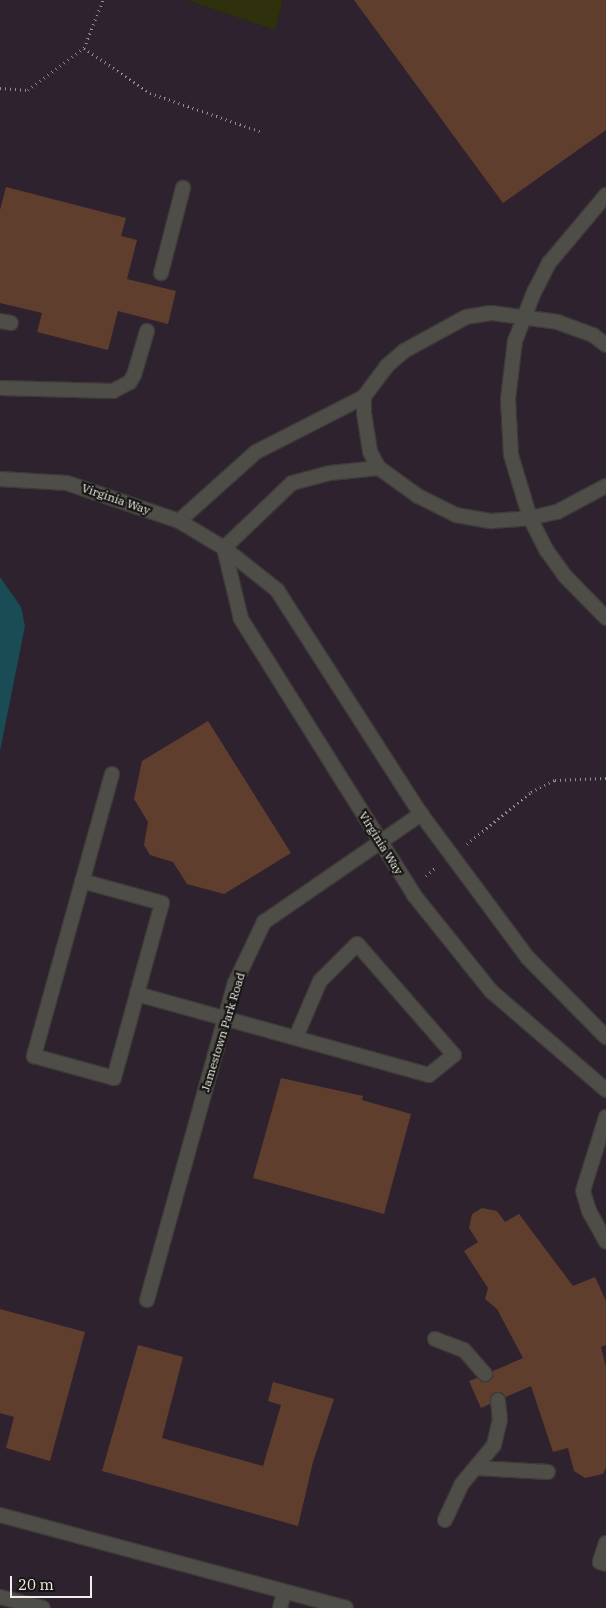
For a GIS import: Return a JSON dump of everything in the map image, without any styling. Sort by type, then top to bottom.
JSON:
[{"type":"street","points":[[161,273],[183,188]]},
{"type":"street","points":[[606,195],[549,263],[522,316],[510,371],[508,427],[516,476],[530,518],[546,551],[566,576],[606,618]]},
{"type":"street","points":[[179,521],[256,452],[364,396],[387,366],[439,329],[482,314],[522,316],[573,326],[606,346]]},
{"type":"street","points":[[0,388],[100,393],[118,389],[134,375],[146,331]]},
{"type":"street","points":[[364,396],[365,433],[379,468],[418,496],[456,515],[491,522],[530,518],[556,512],[606,486]]},
{"type":"street","points":[[224,548],[292,483],[330,472],[379,468]]},
{"type":"street","name":"Virginia Way","points":[[0,479],[67,483],[179,521],[224,548],[277,590],[421,814],[528,958],[606,1037]]},
{"type":"street","name":"Virginia Way","points":[[224,548],[241,620],[409,888],[491,991],[606,1090]]},
{"type":"street","points":[[82,881],[162,903],[114,1078],[34,1056],[82,881],[112,774]]},
{"type":"street","name":"Jamestown Park Road","points":[[147,1300],[235,983],[264,922],[421,814]]},
{"type":"street","points":[[137,994],[429,1075],[454,1055],[357,944],[320,981],[296,1037]]},
{"type":"street","points":[[606,1116],[583,1191],[589,1212],[606,1242]]},
{"type":"street","points":[[435,1339],[464,1350],[485,1374]]},
{"type":"street","points":[[445,1520],[454,1497],[477,1468],[488,1458],[498,1433],[498,1400]]},
{"type":"street","points":[[477,1468],[548,1472]]},
{"type":"street","points":[[0,1515],[346,1608]]},
{"type":"street","points":[[606,1543],[600,1562],[606,1564]]},
{"type":"street","points":[[280,1608],[284,1592]]},
{"type":"street","points":[[0,1597],[43,1608]]},
{"type":"path","points":[[0,88],[28,90],[84,48],[103,0]]},
{"type":"path","points":[[84,48],[150,93],[262,132]]},
{"type":"path","points":[[409,888],[531,792],[554,780],[606,778]]},
{"type":"shaded area","points":[[0,0],[186,0],[275,30],[283,0],[606,0],[606,1608],[0,1608]]},
{"type":"shaded area","points":[[186,0],[283,0],[275,30]]},
{"type":"water","points":[[0,577],[21,607],[25,626],[0,751]]},
{"type":"building","points":[[354,0],[606,0],[606,130],[503,203]]},
{"type":"building","points":[[6,187],[126,218],[121,236],[137,240],[127,279],[176,291],[168,324],[118,311],[108,350],[37,332],[42,313],[0,303],[0,210]]},
{"type":"building","points":[[208,721],[291,853],[224,894],[187,884],[173,862],[150,855],[144,845],[148,822],[134,799],[142,761]]},
{"type":"building","points":[[281,1078],[363,1096],[362,1100],[411,1114],[384,1214],[253,1178]]},
{"type":"building","points":[[482,1208],[497,1211],[505,1222],[519,1214],[573,1286],[595,1277],[606,1301],[606,1345],[601,1347],[606,1367],[606,1467],[603,1474],[585,1478],[574,1471],[568,1448],[553,1452],[531,1386],[506,1397],[501,1392],[493,1393],[490,1404],[481,1408],[469,1381],[477,1378],[487,1382],[493,1377],[493,1371],[523,1358],[497,1309],[485,1299],[488,1288],[464,1251],[478,1242],[469,1228],[472,1214]]},
{"type":"building","points":[[0,1309],[85,1332],[50,1461],[6,1448],[14,1417],[0,1413]]},
{"type":"building","points":[[138,1345],[183,1357],[162,1438],[263,1466],[281,1405],[268,1401],[273,1382],[334,1399],[313,1462],[298,1526],[102,1471]]}]
